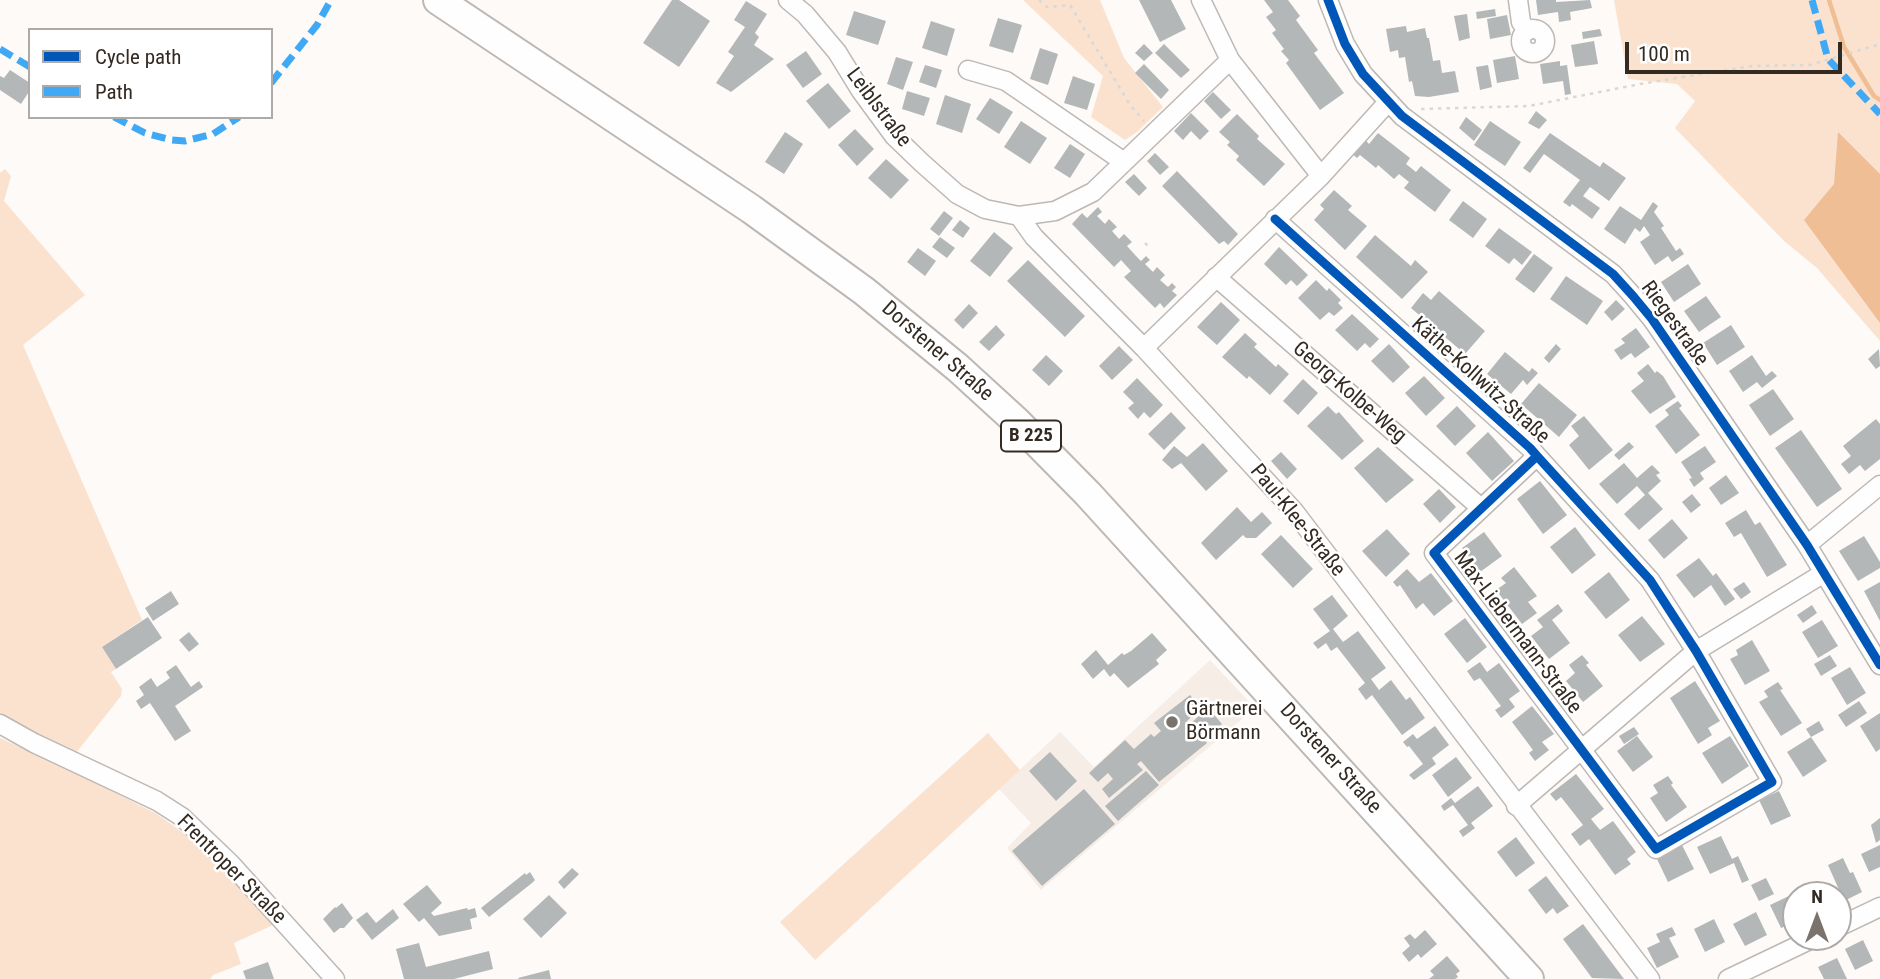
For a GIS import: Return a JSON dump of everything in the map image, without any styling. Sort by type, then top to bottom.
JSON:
[{"type":"main road","name":"Dorstener Straße","points":[[438,0],[751,209],[864,291],[958,368],[1025,430],[1088,494],[1529,979]]},
{"type":"street","name":"Leiblstraße","points":[[788,0],[837,52],[861,92],[894,135],[922,163],[957,194],[985,209],[1019,216],[1055,211],[1093,192],[1230,60]]},
{"type":"street","points":[[1201,0],[1230,60],[1321,176]]},
{"type":"street","name":"Riegestraße","points":[[1328,0],[1341,35],[1357,64],[1402,116],[1613,274],[1652,319],[1807,545],[1880,665]]},
{"type":"street","points":[[1518,0],[1521,22],[1527,31]]},
{"type":"street","points":[[968,70],[1006,81],[1124,162]]},
{"type":"street","points":[[1019,216],[1034,237],[1144,348],[1321,176],[1388,102]]},
{"type":"street","name":"Käthe-Kollwitz-Straße","points":[[1275,219],[1537,456],[1650,580],[1696,651],[1772,782],[1657,849],[1582,747]]},
{"type":"street","name":"Georg-Kolbe-Weg","points":[[1216,278],[1481,508]]},
{"type":"street","name":"Paul-Klee-Straße","points":[[1144,348],[1294,511],[1650,979]]},
{"type":"street","name":"Max-Liebermann-Straße","points":[[1537,456],[1434,553],[1582,747]]},
{"type":"street","points":[[1807,545],[1880,485]]},
{"type":"street","points":[[1516,806],[1696,651],[1824,573]]},
{"type":"street","name":"Frentroper Straße","points":[[0,724],[157,801],[182,817],[231,864],[335,979]]},
{"type":"street","points":[[1852,920],[1880,907]]},
{"type":"street","points":[[1728,979],[1787,951]]},
{"type":"path","points":[[1039,0],[1047,6],[1071,2],[1130,105],[1153,134]]},
{"type":"path","points":[[1402,116],[1408,110],[1529,106],[1661,80],[1752,66],[1810,65],[1880,44]]},
{"type":"shaded area","points":[[1023,0],[1100,0],[1124,58],[1163,107],[1125,140],[1091,117],[1103,76]]},
{"type":"shaded area","points":[[1614,0],[1880,0],[1880,341],[1817,268],[1784,241],[1675,128],[1695,101],[1677,84],[1628,79]]},
{"type":"shaded area","points":[[1838,132],[1880,174],[1880,323],[1804,220],[1834,184]]},
{"type":"shaded area","points":[[5,169],[11,176],[4,201],[85,295],[23,345],[142,620],[102,647],[116,669],[111,672],[122,689],[121,696],[76,753],[31,735],[0,713],[0,173]]},
{"type":"shaded area","points":[[1210,660],[1255,708],[1041,890],[1007,848],[1031,823],[999,789],[1060,732],[1094,767]]},
{"type":"shaded area","points":[[988,733],[1020,770],[815,960],[780,922]]},
{"type":"shaded area","points":[[0,738],[157,814],[196,842],[273,925],[234,943],[241,964],[213,975],[210,979],[0,979]]},
{"type":"building","points":[[672,0],[679,0],[710,21],[679,67],[643,43]]},
{"type":"building","points":[[1139,0],[1171,0],[1186,29],[1160,42]]},
{"type":"building","points":[[1264,0],[1288,0],[1300,16],[1296,20],[1318,50],[1314,53],[1344,93],[1320,110],[1286,63],[1289,60],[1281,51],[1284,49],[1272,33],[1276,30],[1266,17],[1273,12]]},
{"type":"building","points":[[1536,0],[1590,0],[1592,8],[1570,12],[1571,20],[1559,22],[1558,12],[1538,15]]},
{"type":"building","points":[[746,1],[767,14],[755,33],[759,37],[754,45],[774,59],[731,92],[716,83],[734,56],[728,52],[745,27],[734,20]]},
{"type":"building","points":[[1495,9],[1496,16],[1477,19],[1476,12]]},
{"type":"building","points":[[854,11],[886,21],[878,45],[846,35]]},
{"type":"building","points":[[1467,14],[1470,38],[1459,41],[1454,16]]},
{"type":"building","points":[[1507,15],[1511,35],[1490,39],[1487,19]]},
{"type":"building","points":[[998,18],[1022,25],[1013,53],[989,46]]},
{"type":"building","points":[[931,21],[955,29],[947,56],[922,48]]},
{"type":"building","points":[[1406,26],[1407,32],[1425,28],[1433,61],[1440,60],[1442,73],[1455,71],[1459,92],[1429,97],[1415,96],[1412,81],[1409,82],[1405,57],[1399,58],[1398,50],[1390,52],[1386,29]]},
{"type":"building","points":[[1600,29],[1602,36],[1583,39],[1582,32]]},
{"type":"building","points":[[1594,41],[1598,64],[1575,67],[1571,45]]},
{"type":"building","points":[[1144,44],[1153,53],[1144,61],[1135,53]]},
{"type":"building","points":[[1164,44],[1190,70],[1181,78],[1155,53]]},
{"type":"building","points":[[1040,48],[1058,54],[1048,85],[1030,79]]},
{"type":"building","points":[[806,51],[822,74],[803,88],[786,65]]},
{"type":"building","points":[[1515,56],[1519,79],[1497,83],[1493,60]]},
{"type":"building","points":[[896,57],[913,62],[903,90],[887,84]]},
{"type":"building","points":[[1560,61],[1560,66],[1567,65],[1571,94],[1565,95],[1563,81],[1543,84],[1540,64]]},
{"type":"building","points":[[1144,64],[1169,90],[1161,99],[1135,73]]},
{"type":"building","points":[[925,65],[942,70],[936,88],[919,82]]},
{"type":"building","points":[[1488,65],[1492,87],[1480,90],[1476,67]]},
{"type":"building","points":[[10,70],[28,82],[28,93],[21,104],[0,90],[0,76],[4,78]]},
{"type":"building","points":[[1073,76],[1095,84],[1087,110],[1064,103]]},
{"type":"building","points":[[828,83],[851,111],[829,129],[806,101]]},
{"type":"building","points":[[907,91],[930,98],[924,116],[902,109]]},
{"type":"building","points":[[1213,92],[1231,110],[1221,119],[1204,101]]},
{"type":"building","points":[[945,95],[971,104],[962,133],[936,124]]},
{"type":"building","points":[[990,98],[1013,112],[999,134],[976,119]]},
{"type":"building","points":[[1536,111],[1547,120],[1539,129],[1528,123]]},
{"type":"building","points":[[1191,113],[1209,131],[1200,140],[1191,131],[1183,140],[1174,131]]},
{"type":"building","points":[[1237,114],[1259,136],[1257,139],[1285,164],[1264,186],[1236,160],[1239,156],[1227,145],[1230,142],[1219,132]]},
{"type":"building","points":[[1466,117],[1482,130],[1474,141],[1459,128]]},
{"type":"building","points":[[1021,121],[1047,138],[1030,164],[1004,147]]},
{"type":"building","points":[[1490,121],[1521,142],[1505,166],[1474,145]]},
{"type":"building","points":[[855,129],[874,149],[857,166],[838,145]]},
{"type":"building","points":[[785,132],[803,144],[784,174],[765,162]]},
{"type":"building","points":[[1378,133],[1410,158],[1406,164],[1416,172],[1421,166],[1451,190],[1435,212],[1404,188],[1409,182],[1399,174],[1394,179],[1378,165],[1376,168],[1360,155],[1357,158],[1350,152],[1364,138],[1369,144]]},
{"type":"building","points":[[1550,133],[1600,167],[1603,162],[1626,178],[1609,201],[1590,187],[1583,196],[1600,208],[1592,219],[1572,204],[1570,207],[1563,202],[1580,180],[1544,154],[1530,173],[1523,168]]},
{"type":"building","points":[[1070,144],[1085,154],[1070,178],[1054,168]]},
{"type":"building","points":[[1155,153],[1169,167],[1160,175],[1147,161]]},
{"type":"building","points":[[886,159],[909,180],[891,199],[868,178]]},
{"type":"building","points":[[1177,171],[1238,234],[1228,245],[1224,241],[1219,244],[1162,186]]},
{"type":"building","points":[[1134,174],[1147,188],[1139,196],[1125,182]]},
{"type":"building","points":[[1334,190],[1352,206],[1348,210],[1367,226],[1345,250],[1314,220],[1324,209],[1320,205]]},
{"type":"building","points":[[1463,201],[1487,219],[1473,238],[1449,220]]},
{"type":"building","points":[[1653,202],[1658,206],[1654,212],[1664,226],[1661,228],[1676,251],[1680,248],[1684,254],[1672,262],[1668,256],[1655,265],[1640,242],[1650,235],[1644,226],[1640,232],[1635,228],[1625,244],[1604,229],[1620,206],[1641,220]]},
{"type":"building","points":[[1098,207],[1102,212],[1097,216],[1105,224],[1109,219],[1117,227],[1112,231],[1119,239],[1124,234],[1132,242],[1127,246],[1136,256],[1141,261],[1146,256],[1150,260],[1145,264],[1153,272],[1157,267],[1165,275],[1160,280],[1168,287],[1172,283],[1176,287],[1172,291],[1177,295],[1164,308],[1160,303],[1155,308],[1124,277],[1131,271],[1121,260],[1114,267],[1072,224],[1082,213],[1087,218]]},
{"type":"building","points":[[944,211],[953,218],[939,236],[930,229]]},
{"type":"building","points":[[960,220],[970,228],[963,238],[952,230]]},
{"type":"building","points":[[1499,228],[1532,252],[1522,265],[1514,258],[1509,264],[1485,246]]},
{"type":"building","points":[[994,232],[1013,248],[990,277],[970,261]]},
{"type":"building","points":[[1375,235],[1411,266],[1415,260],[1428,272],[1402,299],[1356,257]]},
{"type":"building","points":[[940,237],[955,248],[947,258],[932,247]]},
{"type":"building","points":[[1279,247],[1308,275],[1297,286],[1291,280],[1286,285],[1264,264]]},
{"type":"building","points":[[918,248],[936,261],[925,276],[907,262]]},
{"type":"building","points":[[1534,254],[1553,268],[1534,293],[1515,279]]},
{"type":"building","points":[[1028,260],[1085,316],[1065,337],[1007,281]]},
{"type":"building","points":[[1688,264],[1701,284],[1674,302],[1661,282]]},
{"type":"building","points":[[1566,276],[1603,301],[1587,325],[1550,299]]},
{"type":"building","points":[[1316,280],[1341,300],[1338,303],[1343,308],[1334,316],[1329,312],[1320,320],[1298,298]]},
{"type":"building","points":[[1439,291],[1485,331],[1465,354],[1411,308],[1423,293],[1431,300]]},
{"type":"building","points":[[1706,296],[1721,317],[1699,332],[1684,311]]},
{"type":"building","points":[[1616,300],[1625,309],[1612,321],[1604,312]]},
{"type":"building","points":[[1221,302],[1240,320],[1217,345],[1197,327]]},
{"type":"building","points":[[969,304],[978,313],[963,329],[954,320]]},
{"type":"building","points":[[1352,314],[1379,339],[1370,348],[1365,343],[1357,351],[1335,330]]},
{"type":"building","points":[[996,325],[1005,335],[989,351],[979,342]]},
{"type":"building","points":[[1731,325],[1745,347],[1717,365],[1703,343]]},
{"type":"building","points":[[1636,328],[1650,347],[1635,358],[1631,353],[1621,360],[1614,350],[1625,343],[1621,339]]},
{"type":"building","points":[[1245,333],[1257,344],[1254,347],[1276,367],[1278,364],[1289,374],[1270,395],[1222,357]]},
{"type":"building","points":[[1389,344],[1410,367],[1393,383],[1371,361]]},
{"type":"building","points":[[1556,344],[1561,349],[1549,363],[1544,358]]},
{"type":"building","points":[[1119,346],[1133,360],[1112,380],[1099,366]]},
{"type":"building","points":[[1879,349],[1880,366],[1876,369],[1868,359]]},
{"type":"building","points":[[1505,352],[1529,372],[1532,368],[1538,373],[1527,385],[1523,380],[1511,394],[1487,374]]},
{"type":"building","points":[[1046,355],[1063,371],[1049,386],[1032,370]]},
{"type":"building","points":[[1752,355],[1766,376],[1772,371],[1777,376],[1762,388],[1757,382],[1743,392],[1729,371]]},
{"type":"building","points":[[1648,364],[1655,373],[1657,371],[1663,376],[1676,397],[1650,414],[1631,391],[1644,381],[1637,373]]},
{"type":"building","points":[[1424,376],[1445,398],[1426,416],[1405,393]]},
{"type":"building","points":[[1137,378],[1163,405],[1150,418],[1144,412],[1138,419],[1128,408],[1134,403],[1123,392]]},
{"type":"building","points":[[1303,379],[1318,393],[1298,415],[1283,401]]},
{"type":"building","points":[[1539,383],[1577,415],[1559,437],[1521,404]]},
{"type":"building","points":[[1773,389],[1794,419],[1770,436],[1749,405]]},
{"type":"building","points":[[1678,401],[1682,406],[1679,408],[1700,435],[1676,454],[1655,426],[1669,415],[1665,410]]},
{"type":"building","points":[[1328,406],[1336,414],[1339,412],[1364,441],[1342,460],[1307,426]]},
{"type":"building","points":[[1457,406],[1476,426],[1455,446],[1436,426]]},
{"type":"building","points":[[1171,412],[1186,428],[1164,450],[1148,434]]},
{"type":"building","points":[[1584,416],[1613,450],[1589,470],[1569,445],[1579,436],[1571,426]]},
{"type":"building","points":[[1876,419],[1880,424],[1880,459],[1865,471],[1860,465],[1849,474],[1841,464],[1851,456],[1843,446]]},
{"type":"building","points":[[1801,430],[1842,489],[1817,507],[1775,448]]},
{"type":"building","points":[[1488,432],[1514,461],[1492,481],[1466,453]]},
{"type":"building","points":[[1629,442],[1634,447],[1619,460],[1614,455]]},
{"type":"building","points":[[1203,443],[1228,471],[1206,491],[1181,463],[1172,469],[1162,460],[1174,446],[1187,457]]},
{"type":"building","points":[[1705,446],[1716,462],[1700,473],[1704,479],[1694,487],[1689,479],[1692,478],[1681,462]]},
{"type":"building","points":[[1378,447],[1414,480],[1386,503],[1354,468]]},
{"type":"building","points":[[1281,452],[1297,469],[1287,479],[1271,461]]},
{"type":"building","points":[[1624,463],[1637,478],[1652,465],[1660,473],[1656,475],[1661,481],[1648,493],[1663,509],[1639,530],[1624,514],[1645,495],[1637,486],[1617,504],[1599,484]]},
{"type":"building","points":[[1726,475],[1739,493],[1721,505],[1709,488]]},
{"type":"building","points":[[1540,481],[1567,515],[1543,534],[1517,499]]},
{"type":"building","points":[[1439,489],[1456,507],[1440,523],[1423,504]]},
{"type":"building","points":[[1692,494],[1701,505],[1691,513],[1682,502]]},
{"type":"building","points":[[1237,507],[1251,522],[1262,512],[1272,523],[1256,538],[1246,538],[1243,535],[1216,560],[1201,543]]},
{"type":"building","points":[[1746,510],[1755,525],[1760,522],[1787,565],[1767,577],[1741,533],[1734,537],[1725,523]]},
{"type":"building","points":[[1672,519],[1688,538],[1664,559],[1648,540]]},
{"type":"building","points":[[1575,527],[1596,555],[1572,574],[1550,547]]},
{"type":"building","points":[[1387,529],[1410,554],[1386,577],[1362,551]]},
{"type":"building","points":[[1484,532],[1502,556],[1480,572],[1462,548]]},
{"type":"building","points":[[1281,535],[1313,569],[1293,588],[1261,554]]},
{"type":"building","points":[[1864,536],[1880,562],[1880,568],[1858,581],[1839,551]]},
{"type":"building","points":[[1699,558],[1713,576],[1716,573],[1735,599],[1725,606],[1711,585],[1694,598],[1676,575]]},
{"type":"building","points":[[1514,567],[1537,596],[1528,602],[1537,613],[1522,624],[1496,590],[1506,583],[1501,578]]},
{"type":"building","points":[[1407,569],[1419,582],[1431,573],[1453,601],[1434,616],[1423,603],[1416,609],[1400,585],[1397,587],[1393,582]]},
{"type":"building","points":[[1609,572],[1630,600],[1606,619],[1584,592]]},
{"type":"building","points":[[1744,582],[1751,592],[1741,599],[1733,589]]},
{"type":"building","points":[[1880,582],[1880,621],[1864,591]]},
{"type":"building","points":[[171,591],[179,604],[153,621],[145,608]]},
{"type":"building","points":[[1332,595],[1348,616],[1333,629],[1343,642],[1358,631],[1386,668],[1371,679],[1379,690],[1391,680],[1406,700],[1410,697],[1425,718],[1402,735],[1372,695],[1366,700],[1358,689],[1365,683],[1337,647],[1331,651],[1326,643],[1318,649],[1313,643],[1330,631],[1313,609]]},
{"type":"building","points":[[1558,604],[1563,611],[1552,620],[1570,643],[1549,659],[1531,636],[1543,627],[1537,620]]},
{"type":"building","points":[[1812,605],[1817,613],[1803,623],[1797,615]]},
{"type":"building","points":[[1642,616],[1665,644],[1640,662],[1618,635]]},
{"type":"building","points":[[148,617],[162,638],[116,669],[102,647]]},
{"type":"building","points":[[1465,618],[1487,647],[1467,663],[1444,634]]},
{"type":"building","points":[[1822,620],[1838,646],[1818,658],[1802,632]]},
{"type":"building","points":[[189,632],[199,644],[189,652],[179,640]]},
{"type":"building","points":[[1152,633],[1167,650],[1156,660],[1159,664],[1128,688],[1114,673],[1110,677],[1104,669],[1093,679],[1081,664],[1096,650],[1108,665],[1122,653],[1124,655],[1131,651]]},
{"type":"building","points":[[1752,640],[1770,671],[1745,685],[1730,659],[1738,655],[1736,650]]},
{"type":"building","points":[[1582,655],[1589,663],[1586,665],[1603,686],[1583,702],[1566,681],[1575,673],[1569,665]]},
{"type":"building","points":[[1830,655],[1837,666],[1821,676],[1814,664]]},
{"type":"building","points":[[1480,662],[1487,672],[1499,663],[1520,691],[1509,699],[1515,707],[1501,718],[1495,710],[1501,706],[1480,678],[1474,681],[1467,671]]},
{"type":"building","points":[[176,665],[191,687],[199,681],[203,687],[175,706],[191,731],[175,741],[150,703],[141,709],[136,701],[144,695],[139,687],[151,678],[157,687],[170,678],[166,672]]},
{"type":"building","points":[[1850,667],[1866,693],[1847,705],[1831,678]]},
{"type":"building","points":[[1695,681],[1720,721],[1708,728],[1712,735],[1698,744],[1670,698]]},
{"type":"building","points":[[1778,682],[1783,689],[1780,690],[1802,723],[1781,736],[1759,702],[1768,697],[1764,691]]},
{"type":"building","points":[[1190,695],[1201,708],[1187,721],[1190,724],[1208,708],[1222,724],[1204,740],[1207,743],[1159,782],[1141,761],[1137,764],[1143,770],[1109,798],[1102,789],[1113,779],[1108,773],[1098,782],[1089,773],[1125,740],[1134,749],[1151,734],[1154,737],[1161,731],[1154,723]]},
{"type":"building","points":[[1859,701],[1867,713],[1846,727],[1838,715]]},
{"type":"building","points":[[1532,706],[1554,734],[1542,742],[1549,750],[1535,761],[1529,753],[1533,750],[1512,722]]},
{"type":"building","points":[[1880,713],[1880,749],[1876,752],[1860,726]]},
{"type":"building","points":[[1819,721],[1824,730],[1811,737],[1806,729]]},
{"type":"building","points":[[1435,726],[1449,745],[1432,758],[1436,764],[1414,780],[1409,775],[1423,764],[1403,742],[1413,734],[1417,739]]},
{"type":"building","points":[[1634,727],[1639,734],[1624,744],[1619,736]]},
{"type":"building","points":[[1637,736],[1653,757],[1633,772],[1617,751]]},
{"type":"building","points":[[1730,736],[1749,766],[1722,784],[1702,753]]},
{"type":"building","points":[[1811,737],[1827,761],[1803,777],[1787,752]]},
{"type":"building","points":[[1050,752],[1077,781],[1056,801],[1029,771]]},
{"type":"building","points":[[1456,757],[1472,778],[1448,797],[1432,775]]},
{"type":"building","points":[[1146,771],[1159,785],[1118,821],[1105,806]]},
{"type":"building","points":[[1576,774],[1604,809],[1591,819],[1600,830],[1613,821],[1636,852],[1627,859],[1631,864],[1615,875],[1589,839],[1580,846],[1571,834],[1583,825],[1561,797],[1556,801],[1550,794]]},
{"type":"building","points":[[1668,776],[1673,783],[1671,785],[1687,807],[1666,822],[1650,798],[1658,793],[1653,785]]},
{"type":"building","points":[[1478,786],[1493,806],[1471,823],[1475,828],[1463,837],[1459,831],[1468,825],[1453,805],[1444,811],[1441,806],[1451,798],[1455,803]]},
{"type":"building","points":[[1084,789],[1115,824],[1042,886],[1012,851]]},
{"type":"building","points":[[1779,791],[1791,816],[1771,825],[1759,800]]},
{"type":"building","points":[[1880,818],[1880,840],[1876,843],[1871,825]]},
{"type":"building","points":[[1721,836],[1732,859],[1738,856],[1749,880],[1742,883],[1734,863],[1710,874],[1697,847]]},
{"type":"building","points":[[1516,837],[1535,863],[1516,877],[1497,852]]},
{"type":"building","points":[[1682,845],[1694,869],[1668,882],[1656,857]]},
{"type":"building","points":[[1880,845],[1880,867],[1869,872],[1861,854]]},
{"type":"building","points":[[1843,858],[1862,892],[1852,897],[1852,881],[1835,881],[1828,865]]},
{"type":"building","points":[[572,868],[579,874],[564,889],[558,882]]},
{"type":"building","points":[[530,872],[535,880],[489,917],[481,908],[525,873],[526,875]]},
{"type":"building","points":[[1546,876],[1569,906],[1557,914],[1553,908],[1546,914],[1528,890]]},
{"type":"building","points":[[1766,878],[1774,894],[1759,901],[1751,885]]},
{"type":"building","points":[[427,885],[442,903],[431,913],[434,916],[475,908],[477,917],[470,919],[472,929],[439,936],[424,918],[419,922],[403,904]]},
{"type":"building","points":[[549,895],[567,913],[541,938],[523,919]]},
{"type":"building","points":[[1782,899],[1782,928],[1781,928],[1770,905]]},
{"type":"building","points":[[342,903],[353,918],[344,928],[334,933],[323,919]]},
{"type":"building","points":[[393,909],[399,918],[372,940],[356,920],[367,912],[376,923]]},
{"type":"building","points":[[1756,912],[1767,935],[1745,946],[1733,924]]},
{"type":"building","points":[[1714,919],[1725,942],[1705,952],[1694,929]]},
{"type":"building","points":[[1583,924],[1624,979],[1592,978],[1563,939]]},
{"type":"building","points":[[1672,927],[1676,935],[1669,938],[1679,957],[1657,968],[1647,948],[1660,942],[1656,934]]},
{"type":"building","points":[[1425,930],[1437,944],[1421,958],[1418,954],[1409,962],[1402,953],[1410,946],[1404,938],[1410,934],[1415,939]]},
{"type":"building","points":[[1863,940],[1873,961],[1855,970],[1846,951],[1852,951],[1852,946]]},
{"type":"building","points":[[419,943],[426,967],[489,951],[493,969],[454,979],[404,979],[396,949]]},
{"type":"building","points":[[1447,956],[1460,971],[1456,974],[1458,977],[1429,979],[1434,975],[1430,971]]},
{"type":"building","points":[[1837,958],[1847,979],[1824,979],[1818,967]]},
{"type":"building","points":[[268,962],[274,979],[246,979],[243,971]]},
{"type":"building","points":[[549,970],[551,979],[518,978]]},
{"type":"waterway","points":[[1829,0],[1844,47],[1874,96],[1880,100]]},
{"type":"marked path","points":[[273,80],[317,25],[331,0]]},
{"type":"marked path","points":[[1812,0],[1828,59],[1880,114]]},
{"type":"marked path","points":[[0,49],[28,66]]},
{"type":"marked path","points":[[118,119],[145,133],[185,141],[213,134],[236,119]]},
{"type":"cycle path","points":[[1328,0],[1345,44],[1363,74],[1402,116],[1613,274],[1633,296],[1652,319],[1807,545],[1880,665]]},
{"type":"cycle path","points":[[1275,219],[1530,448],[1650,580],[1696,651],[1772,782],[1656,849],[1434,553],[1537,456]]},
{"type":"place","name":"Gärtnerei Börmann","points":[[1172,722]]}]
